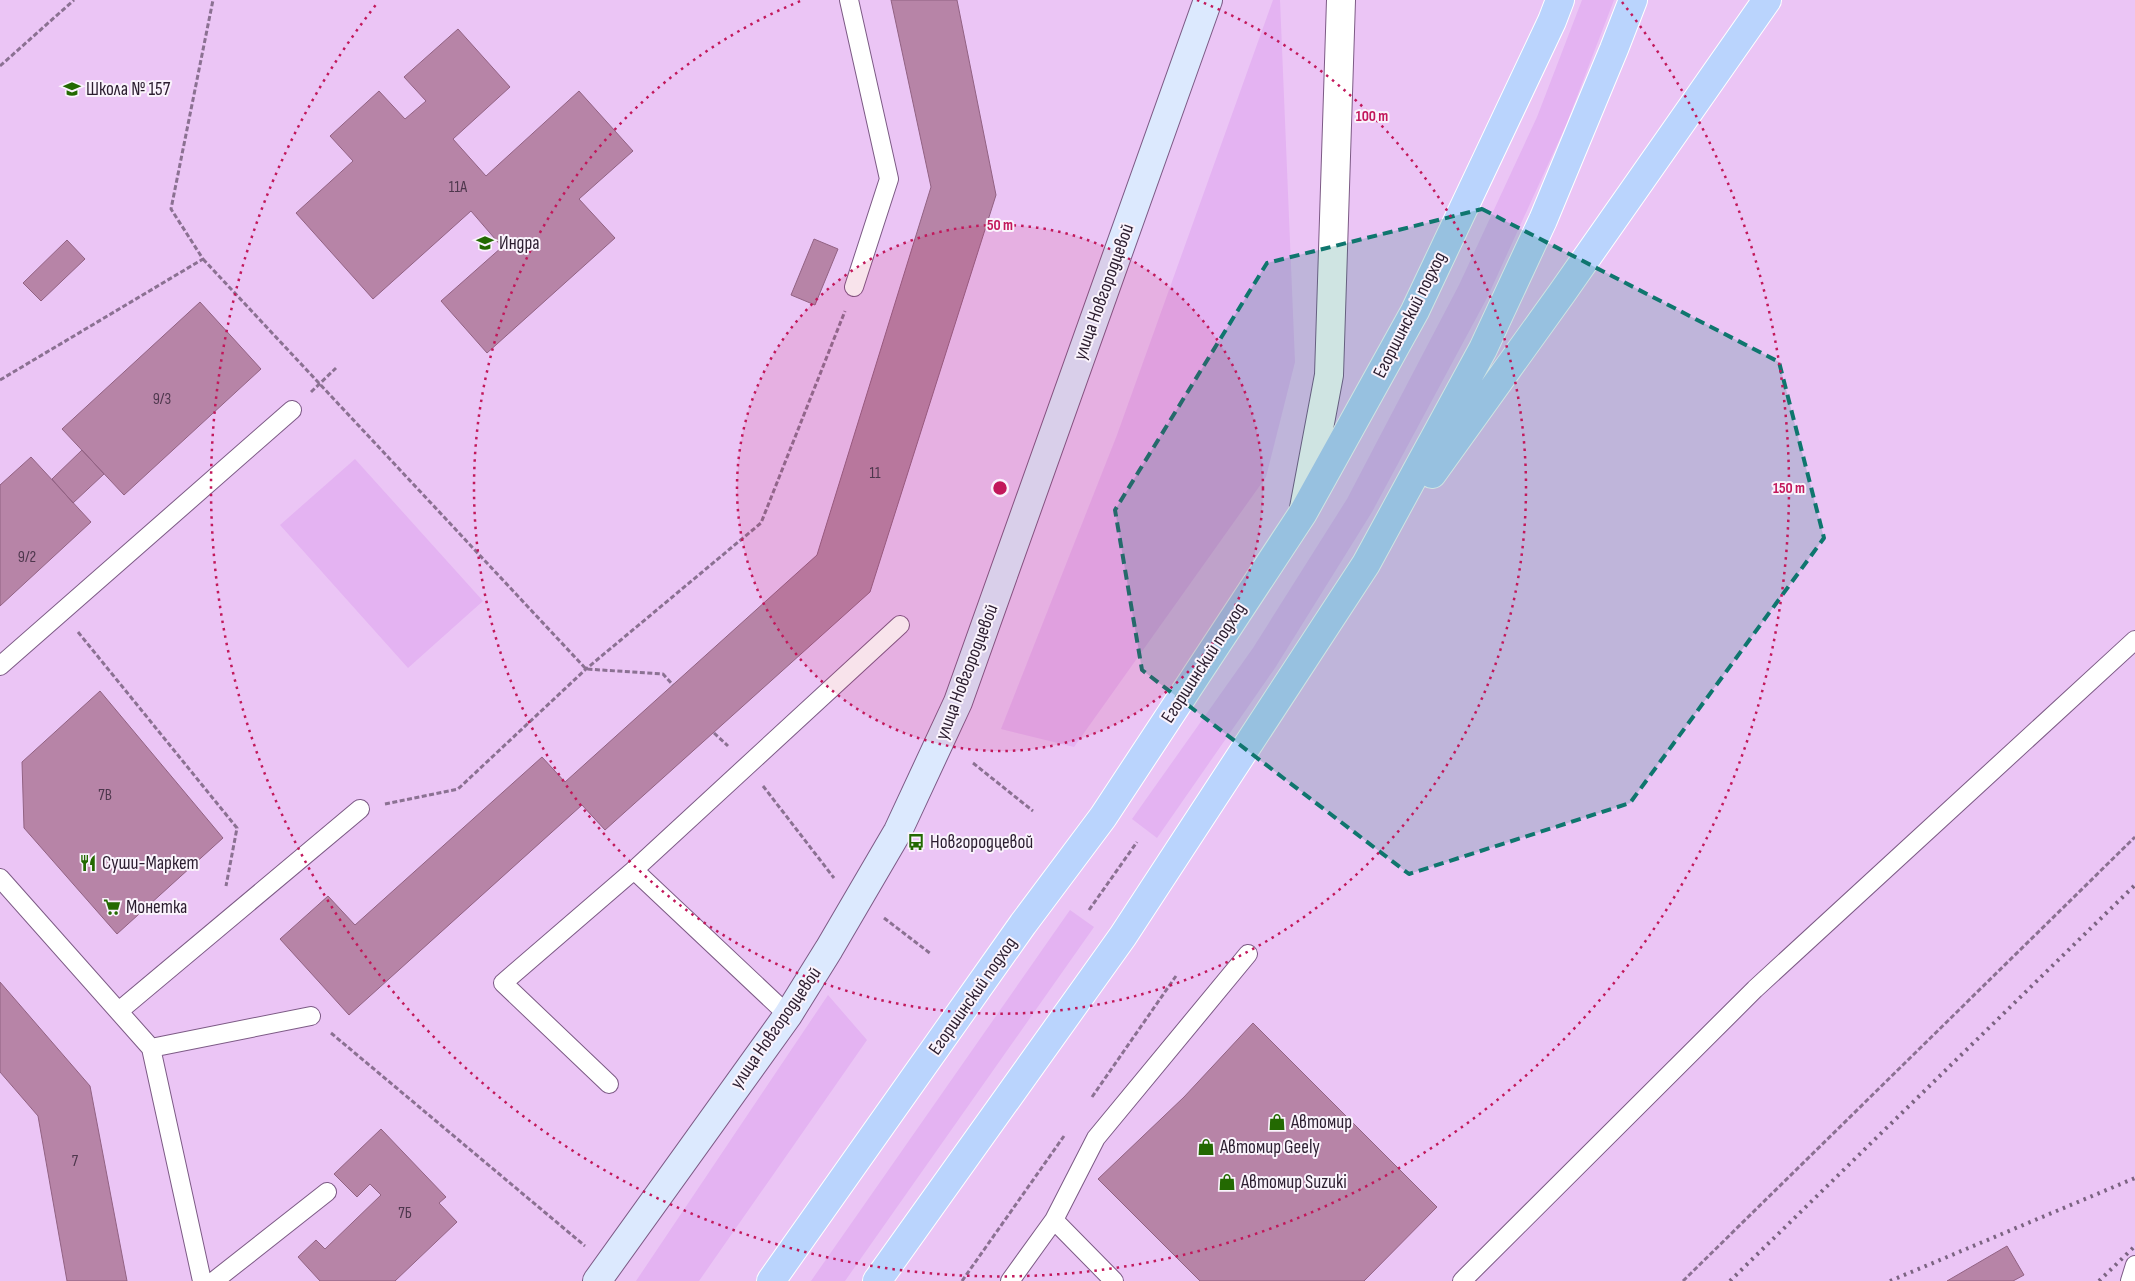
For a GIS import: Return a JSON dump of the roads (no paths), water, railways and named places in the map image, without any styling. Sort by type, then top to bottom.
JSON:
[{"type":"main road","name":"Егоршинский подход","points":[[772,1281],[1023,924],[1103,817],[1303,513],[1415,311],[1552,21],[1560,0]]},
{"type":"main road","points":[[1366,564],[1483,349],[1543,220],[1633,0]]},
{"type":"main road","points":[[877,1281],[1123,936],[1366,564],[1562,294],[1767,0]]},
{"type":"street","points":[[1303,513],[1329,375],[1341,0]]},
{"type":"street","name":"улица Новгородцевой","points":[[603,1273],[788,1015],[898,831],[958,702],[1204,3]]},
{"type":"lane","points":[[849,0],[890,178],[854,287]]},
{"type":"lane","points":[[0,666],[292,410]]},
{"type":"lane","points":[[609,1084],[503,984],[634,870],[900,625]]},
{"type":"lane","points":[[1462,1281],[1755,989],[2135,640]]},
{"type":"lane","points":[[119,1011],[360,809]]},
{"type":"lane","points":[[634,870],[788,1015]]},
{"type":"lane","points":[[0,878],[151,1048],[202,1281]]},
{"type":"lane","points":[[1010,1281],[1054,1220],[1096,1138],[1248,954]]},
{"type":"lane","points":[[151,1048],[311,1016]]},
{"type":"lane","points":[[214,1281],[327,1192]]},
{"type":"lane","points":[[1054,1220],[1114,1281]]},
{"type":"lane","points":[[2130,1281],[2135,1265]]},
{"type":"railway","points":[[1730,1281],[2135,885]]},
{"type":"railway","points":[[1890,1281],[2135,1178]]},
{"type":"railway","points":[[2099,1281],[2135,1246]]},
{"type":"place","name":"Школа № 157","points":[[72,89]]},
{"type":"place","name":"Индра","points":[[485,243]]},
{"type":"place","name":"Новгородцевой","points":[[916,842]]},
{"type":"place","name":"Суши-Маркет","points":[[88,863]]},
{"type":"place","name":"Монетка","points":[[112,907]]},
{"type":"place","name":"Автомир","points":[[1277,1122]]},
{"type":"place","name":"Автомир Geely","points":[[1206,1147]]},
{"type":"place","name":"Автомир Suzuki","points":[[1227,1182]]}]
